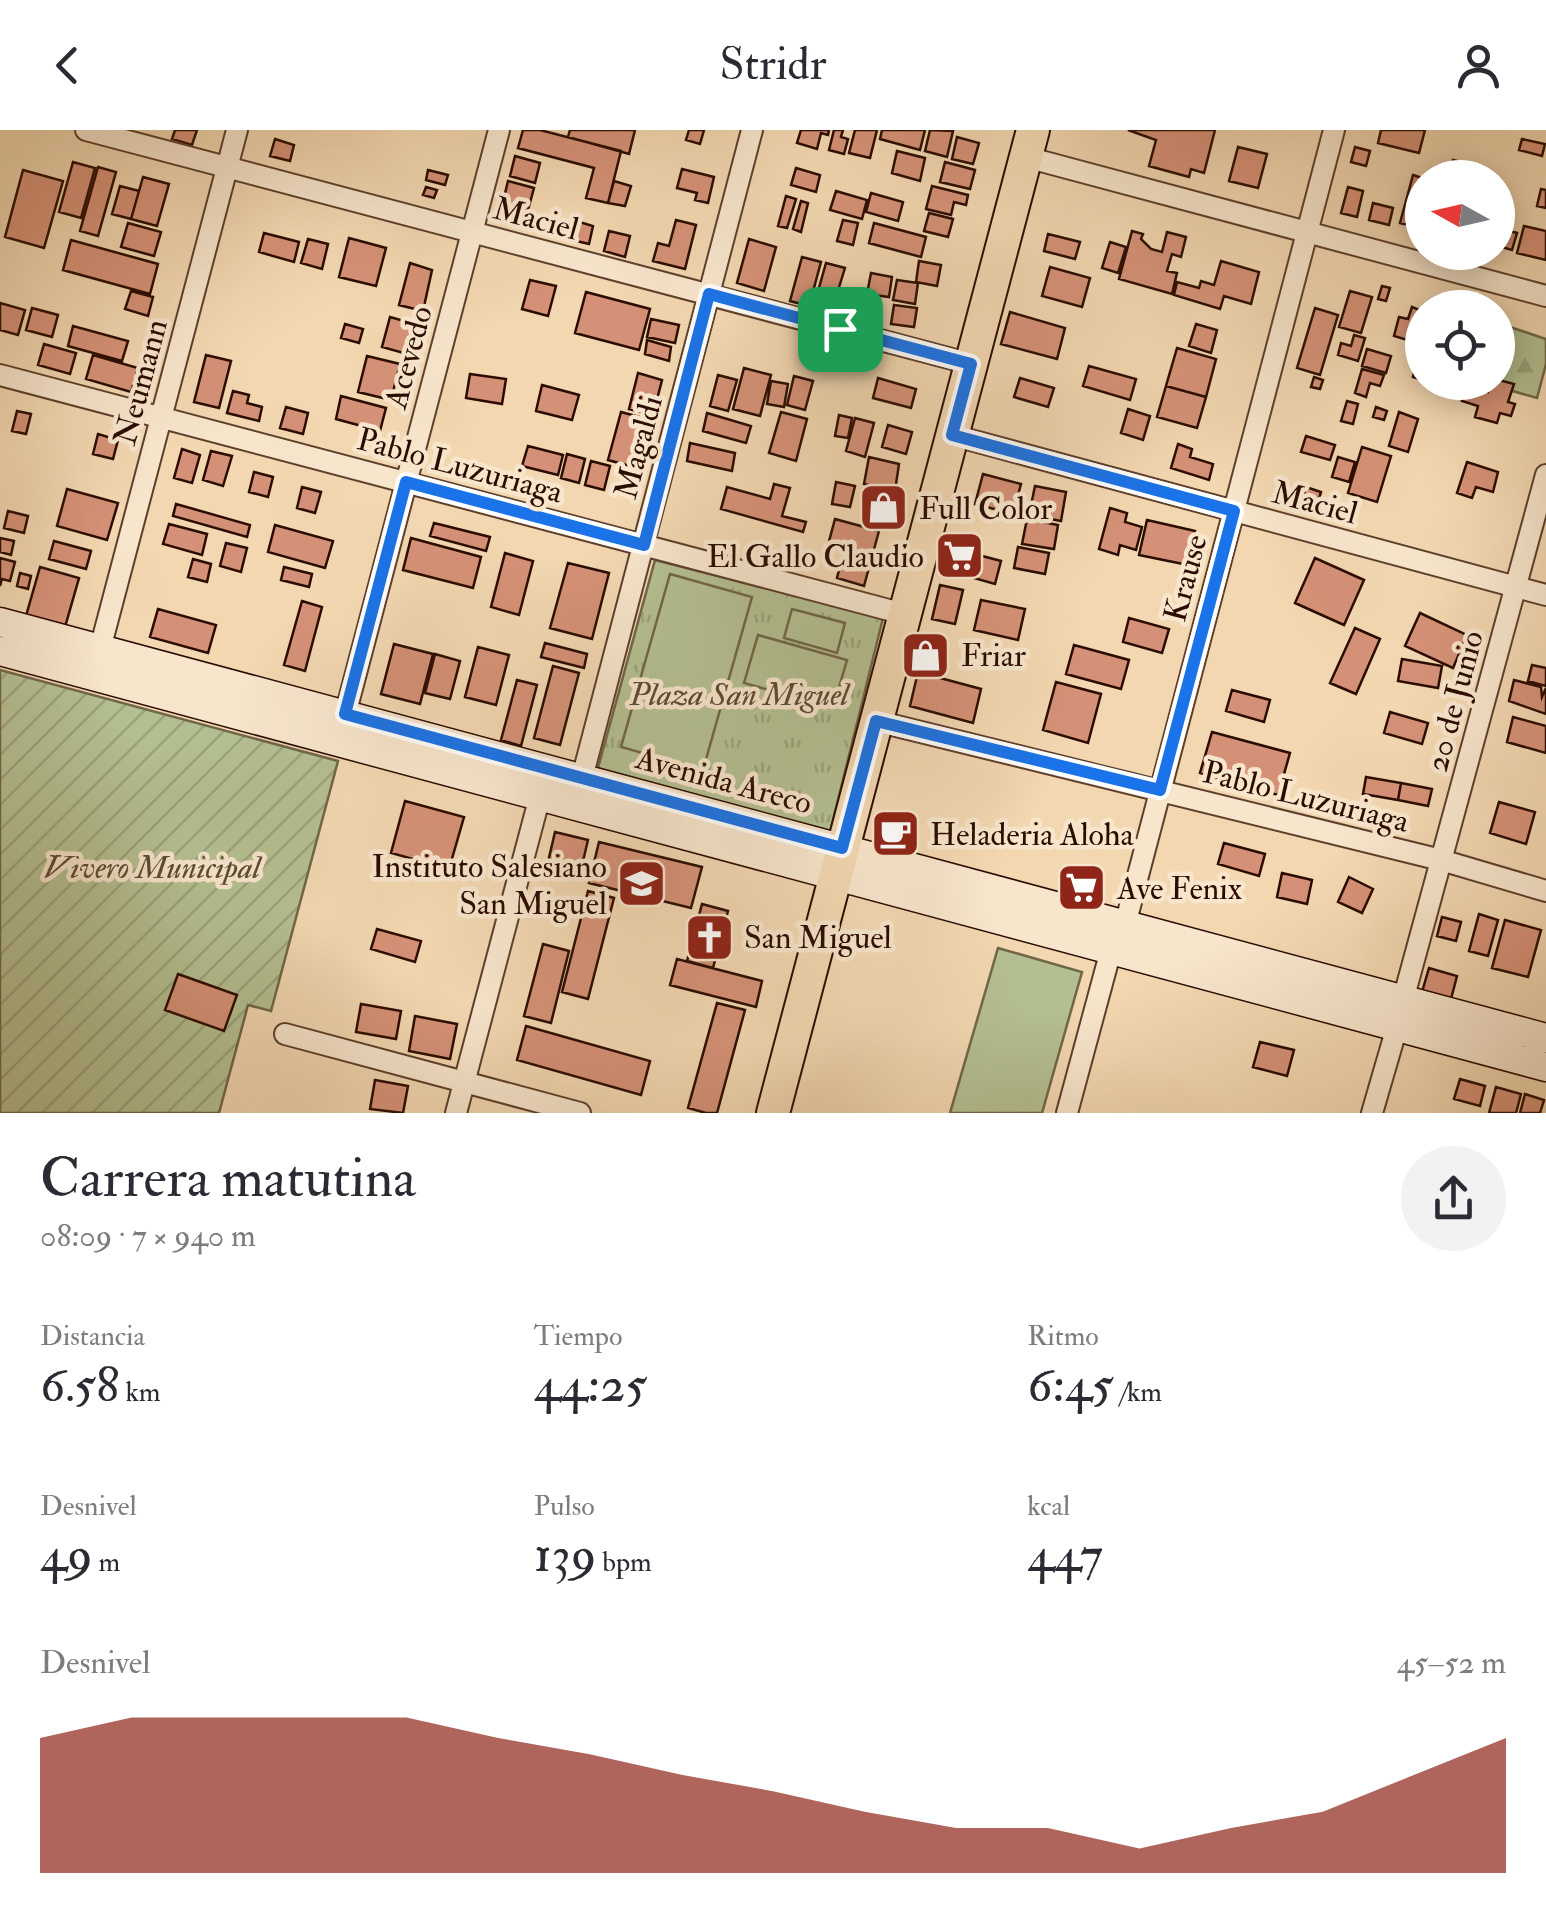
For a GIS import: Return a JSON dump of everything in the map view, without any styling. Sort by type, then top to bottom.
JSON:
[{"type":"main road","points":[[772,1113],[1030,143]]},
{"type":"main road","name":"Avenida Areco","points":[[0,622],[582,778],[1111,950],[1400,1013],[1546,1038]]},
{"type":"main road","name":"Avenida Areco","points":[[0,651],[540,796],[1125,925],[1400,1013],[1546,1067]]},
{"type":"street","name":"Maciel","points":[[86,130],[971,364]]},
{"type":"street","name":"Neumann","points":[[100,649],[237,130]]},
{"type":"street","name":"Acevedo","points":[[345,714],[499,130]]},
{"type":"street","name":"Magaldi","points":[[582,778],[752,130]]},
{"type":"street","name":"Krause","points":[[1125,925],[1334,130]]},
{"type":"street","points":[[1030,143],[1307,232],[1546,296]]},
{"type":"street","name":"Pablo Luzuriaga","points":[[0,375],[904,614]]},
{"type":"street","name":"Maciel","points":[[952,435],[1546,595]]},
{"type":"street","name":"20 de Junio","points":[[1372,1113],[1546,476]]},
{"type":"street","name":"Pablo Luzuriaga","points":[[876,721],[1441,860],[1546,891]]},
{"type":"street","points":[[456,1113],[540,796]]},
{"type":"street","points":[[1067,1113],[1111,950]]},
{"type":"street","points":[[285,1034],[580,1113]]},
{"type":"green space","points":[[1515,329],[1546,339],[1546,364],[1537,398],[1515,392]]},
{"type":"green space","name":"Plaza San Miguel","points":[[655,560],[883,618],[830,832],[598,768]]},
{"type":"green space","points":[[670,574],[752,597],[703,770],[621,747]]},
{"type":"green space","points":[[792,609],[845,623],[837,653],[784,638]]},
{"type":"green space","points":[[758,635],[847,660],[833,708],[744,683]]},
{"type":"green space","name":"Vivero Municipal","points":[[0,670],[338,761],[271,1011],[248,1005],[219,1113],[0,1113]]},
{"type":"green space","points":[[998,948],[1082,972],[1042,1113],[950,1113]]},
{"type":"building","points":[[175,130],[197,130],[192,145],[172,139]]},
{"type":"building","points":[[523,130],[540,130],[621,151],[608,203],[586,198],[594,168],[518,148]]},
{"type":"building","points":[[570,130],[635,130],[629,154],[568,137]]},
{"type":"building","points":[[689,130],[704,130],[700,144],[686,140]]},
{"type":"building","points":[[801,130],[829,130],[828,135],[821,133],[817,149],[797,143]]},
{"type":"building","points":[[834,130],[843,130],[841,137],[848,139],[844,154],[829,150]]},
{"type":"building","points":[[855,130],[877,130],[870,158],[849,153]]},
{"type":"building","points":[[882,130],[925,130],[920,150],[880,139]]},
{"type":"building","points":[[930,130],[953,131],[947,157],[925,151]]},
{"type":"building","points":[[1128,130],[1215,130],[1204,173],[1191,169],[1189,177],[1149,166],[1156,140]]},
{"type":"building","points":[[1381,130],[1425,130],[1419,153],[1378,143]]},
{"type":"building","points":[[957,137],[979,143],[973,164],[952,159]]},
{"type":"building","points":[[275,139],[294,145],[290,161],[270,156]]},
{"type":"building","points":[[1522,139],[1545,144],[1542,156],[1519,150]]},
{"type":"building","points":[[1238,147],[1267,154],[1258,188],[1229,181]]},
{"type":"building","points":[[1355,147],[1370,151],[1366,166],[1351,162]]},
{"type":"building","points":[[897,151],[925,158],[920,181],[892,173]]},
{"type":"building","points":[[515,156],[540,163],[535,183],[510,176]]},
{"type":"building","points":[[73,162],[95,168],[81,218],[59,212]]},
{"type":"building","points":[[945,162],[975,170],[970,189],[940,182]]},
{"type":"building","points":[[98,167],[116,172],[98,236],[80,231]]},
{"type":"building","points":[[796,168],[820,175],[816,192],[791,185]]},
{"type":"building","points":[[682,169],[714,177],[708,203],[695,200],[697,193],[677,188]]},
{"type":"building","points":[[23,170],[63,181],[44,248],[5,237]]},
{"type":"building","points":[[428,170],[448,175],[445,185],[426,180]]},
{"type":"building","points":[[143,177],[169,184],[157,226],[131,219]]},
{"type":"building","points":[[508,181],[534,188],[525,221],[500,214]]},
{"type":"building","points":[[614,181],[631,186],[625,206],[608,203]]},
{"type":"building","points":[[120,186],[139,191],[131,219],[112,214]]},
{"type":"building","points":[[932,186],[968,195],[966,205],[954,202],[951,215],[926,209]]},
{"type":"building","points":[[426,187],[437,190],[434,198],[423,195]]},
{"type":"building","points":[[1348,187],[1363,191],[1357,217],[1341,213]]},
{"type":"building","points":[[1541,189],[1546,190],[1546,208],[1537,206]]},
{"type":"building","points":[[836,191],[867,200],[862,219],[830,210]]},
{"type":"building","points":[[871,193],[903,202],[898,221],[866,212]]},
{"type":"building","points":[[786,196],[796,199],[787,228],[778,226]]},
{"type":"building","points":[[801,201],[808,203],[801,232],[793,229]]},
{"type":"building","points":[[1373,203],[1393,208],[1389,225],[1369,220]]},
{"type":"building","points":[[929,213],[953,219],[948,237],[924,231]]},
{"type":"building","points":[[573,220],[593,226],[589,244],[568,239]]},
{"type":"building","points":[[676,220],[696,225],[685,269],[653,261],[658,243],[669,246]]},
{"type":"building","points":[[843,220],[858,223],[853,245],[837,241]]},
{"type":"building","points":[[128,223],[161,232],[154,256],[121,247]]},
{"type":"building","points":[[874,223],[926,237],[921,257],[869,243]]},
{"type":"building","points":[[1524,226],[1546,231],[1546,260],[1517,253]]},
{"type":"building","points":[[609,231],[630,236],[625,257],[604,251]]},
{"type":"building","points":[[1132,231],[1143,234],[1141,239],[1151,249],[1162,252],[1167,232],[1186,237],[1181,257],[1172,254],[1167,271],[1177,273],[1172,294],[1119,279]]},
{"type":"building","points":[[264,233],[299,242],[294,262],[259,252]]},
{"type":"building","points":[[1048,234],[1080,242],[1075,259],[1044,251]]},
{"type":"building","points":[[349,238],[386,248],[376,286],[339,277]]},
{"type":"building","points":[[308,239],[328,244],[322,269],[301,263]]},
{"type":"building","points":[[749,239],[776,247],[764,291],[737,283]]},
{"type":"building","points":[[71,240],[158,264],[150,294],[63,270]]},
{"type":"building","points":[[1110,242],[1126,247],[1118,273],[1102,268]]},
{"type":"building","points":[[802,257],[821,262],[809,306],[790,301]]},
{"type":"building","points":[[919,261],[941,265],[937,286],[916,282]]},
{"type":"building","points":[[1221,261],[1259,272],[1251,304],[1224,296],[1220,309],[1174,295],[1177,282],[1199,288],[1201,281],[1214,285]]},
{"type":"building","points":[[410,263],[432,270],[423,311],[399,305]]},
{"type":"building","points":[[826,263],[845,268],[835,300],[817,295]]},
{"type":"building","points":[[1050,267],[1090,278],[1082,307],[1042,296]]},
{"type":"building","points":[[871,273],[892,277],[889,297],[867,294]]},
{"type":"building","points":[[530,280],[556,286],[548,316],[522,309]]},
{"type":"building","points":[[897,280],[918,283],[915,304],[893,300]]},
{"type":"building","points":[[1382,286],[1390,288],[1386,301],[1378,299]]},
{"type":"building","points":[[131,291],[153,297],[148,316],[125,309]]},
{"type":"building","points":[[1350,291],[1372,297],[1361,333],[1339,327]]},
{"type":"building","points":[[586,292],[650,309],[639,350],[575,333]]},
{"type":"building","points":[[0,303],[25,310],[18,335],[0,330]]},
{"type":"building","points":[[894,305],[917,308],[914,327],[891,324]]},
{"type":"building","points":[[32,308],[58,315],[52,337],[26,330]]},
{"type":"building","points":[[1315,308],[1338,315],[1320,375],[1297,368]]},
{"type":"building","points":[[1010,312],[1065,328],[1057,359],[1001,344]]},
{"type":"building","points":[[390,317],[415,324],[407,354],[382,347]]},
{"type":"building","points":[[1399,317],[1405,318],[1405,339],[1394,336]]},
{"type":"building","points":[[651,319],[679,325],[675,343],[647,337]]},
{"type":"building","points":[[345,324],[363,329],[359,343],[341,338]]},
{"type":"building","points":[[1196,324],[1217,330],[1211,353],[1189,346]]},
{"type":"building","points":[[73,326],[128,341],[122,361],[68,346]]},
{"type":"building","points":[[1354,335],[1365,338],[1358,361],[1338,355],[1341,343],[1351,346]]},
{"type":"building","points":[[647,340],[671,347],[669,361],[645,354]]},
{"type":"building","points":[[44,344],[76,353],[70,374],[38,365]]},
{"type":"building","points":[[1177,348],[1216,359],[1206,397],[1166,386]]},
{"type":"building","points":[[1367,349],[1391,356],[1386,373],[1362,366]]},
{"type":"building","points":[[93,355],[138,368],[131,392],[86,379]]},
{"type":"building","points":[[206,355],[231,361],[219,408],[194,402]]},
{"type":"building","points":[[367,356],[400,364],[391,400],[358,392]]},
{"type":"building","points":[[1089,366],[1136,379],[1130,400],[1083,386]]},
{"type":"building","points":[[744,368],[771,375],[760,416],[733,409]]},
{"type":"building","points":[[1362,369],[1384,375],[1380,386],[1370,383],[1366,397],[1355,393]]},
{"type":"building","points":[[638,373],[662,380],[653,415],[629,409]]},
{"type":"building","points":[[470,374],[506,379],[502,404],[466,398]]},
{"type":"building","points":[[718,375],[737,380],[728,411],[710,406]]},
{"type":"building","points":[[794,376],[813,381],[805,410],[787,405]]},
{"type":"building","points":[[1314,377],[1323,380],[1320,389],[1311,387]]},
{"type":"building","points":[[878,378],[916,389],[911,408],[873,398]]},
{"type":"building","points":[[1020,378],[1054,388],[1048,407],[1014,397]]},
{"type":"building","points":[[771,381],[788,384],[784,407],[767,404]]},
{"type":"building","points":[[542,385],[579,395],[572,420],[536,411]]},
{"type":"building","points":[[1166,386],[1206,397],[1197,428],[1157,417]]},
{"type":"building","points":[[233,391],[249,395],[247,403],[262,407],[259,421],[227,413]]},
{"type":"building","points":[[341,396],[386,408],[380,431],[336,419]]},
{"type":"building","points":[[1509,400],[1515,404],[1511,416],[1500,413],[1497,423],[1475,417],[1478,406],[1462,401]]},
{"type":"building","points":[[1347,401],[1358,404],[1353,424],[1341,421]]},
{"type":"building","points":[[286,407],[308,413],[303,434],[280,428]]},
{"type":"building","points":[[1376,407],[1387,411],[1384,420],[1373,417]]},
{"type":"building","points":[[1128,409],[1150,416],[1143,440],[1121,433]]},
{"type":"building","points":[[17,411],[31,414],[26,434],[12,431]]},
{"type":"building","points":[[621,412],[654,421],[641,469],[608,460]]},
{"type":"building","points":[[781,412],[807,419],[796,461],[769,453]]},
{"type":"building","points":[[1399,412],[1418,419],[1408,452],[1389,446]]},
{"type":"building","points":[[707,413],[751,426],[746,443],[703,431]]},
{"type":"building","points":[[839,415],[852,418],[848,438],[835,436]]},
{"type":"building","points":[[855,418],[874,423],[865,457],[846,451]]},
{"type":"building","points":[[888,425],[912,432],[906,454],[882,447]]},
{"type":"building","points":[[98,434],[118,440],[113,459],[93,454]]},
{"type":"building","points":[[1306,436],[1335,445],[1330,460],[1301,452]]},
{"type":"building","points":[[690,443],[735,453],[732,471],[687,461]]},
{"type":"building","points":[[1178,444],[1192,449],[1190,457],[1213,464],[1209,480],[1171,468]]},
{"type":"building","points":[[528,446],[563,455],[558,475],[522,466]]},
{"type":"building","points":[[1362,447],[1391,456],[1377,502],[1348,493]]},
{"type":"building","points":[[182,449],[200,455],[192,483],[174,478]]},
{"type":"building","points":[[211,451],[232,456],[223,486],[203,480]]},
{"type":"building","points":[[567,454],[585,459],[579,483],[561,478]]},
{"type":"building","points":[[869,457],[899,464],[895,491],[864,484]]},
{"type":"building","points":[[1338,457],[1355,462],[1349,482],[1332,477]]},
{"type":"building","points":[[591,461],[610,466],[604,490],[585,485]]},
{"type":"building","points":[[1467,462],[1498,472],[1493,492],[1476,487],[1472,498],[1457,493]]},
{"type":"building","points":[[254,472],[273,477],[268,497],[249,492]]},
{"type":"building","points":[[983,474],[1021,484],[1013,514],[975,504]]},
{"type":"building","points":[[836,482],[855,486],[850,507],[832,504]]},
{"type":"building","points":[[774,484],[790,488],[782,516],[806,522],[803,532],[721,509],[727,487],[770,499]]},
{"type":"building","points":[[1035,486],[1066,492],[1061,521],[1029,515]]},
{"type":"building","points":[[302,487],[321,492],[315,513],[297,508]]},
{"type":"building","points":[[1306,487],[1321,492],[1316,508],[1301,504]]},
{"type":"building","points":[[67,489],[118,503],[107,540],[57,526]]},
{"type":"building","points":[[864,493],[886,497],[883,511],[862,507]]},
{"type":"building","points":[[176,504],[250,525],[247,537],[173,516]]},
{"type":"building","points":[[1110,508],[1127,513],[1125,522],[1142,527],[1136,550],[1120,545],[1118,555],[1099,549]]},
{"type":"building","points":[[8,511],[28,516],[24,533],[4,528]]},
{"type":"building","points":[[835,519],[879,531],[864,586],[837,578],[844,550],[828,545]]},
{"type":"building","points":[[1027,519],[1058,525],[1054,549],[1022,544]]},
{"type":"building","points":[[1147,520],[1195,531],[1188,565],[1139,555]]},
{"type":"building","points":[[434,523],[490,537],[486,551],[430,536]]},
{"type":"building","points":[[169,524],[207,534],[202,555],[163,544]]},
{"type":"building","points":[[275,525],[333,541],[325,568],[268,552]]},
{"type":"building","points":[[0,538],[14,541],[11,555],[0,552]]},
{"type":"building","points":[[411,538],[481,557],[473,588],[403,570]]},
{"type":"building","points":[[54,541],[91,551],[86,569],[49,559]]},
{"type":"building","points":[[226,543],[247,548],[241,572],[220,566]]},
{"type":"building","points":[[1018,547],[1049,553],[1045,574],[1014,568]]},
{"type":"building","points":[[956,549],[1001,561],[995,584],[949,571]]},
{"type":"building","points":[[505,553],[533,561],[519,615],[491,607]]},
{"type":"building","points":[[0,558],[15,562],[10,581],[2,579],[0,586]]},
{"type":"building","points":[[1315,558],[1364,580],[1344,625],[1295,603]]},
{"type":"building","points":[[193,559],[211,564],[207,582],[188,577]]},
{"type":"building","points":[[568,563],[609,573],[592,639],[550,628]]},
{"type":"building","points":[[40,567],[79,578],[65,627],[26,616]]},
{"type":"building","points":[[284,567],[312,574],[309,587],[281,580]]},
{"type":"building","points":[[20,573],[31,576],[28,589],[17,586]]},
{"type":"building","points":[[940,585],[963,590],[955,624],[932,619]]},
{"type":"building","points":[[981,600],[1025,609],[1018,640],[974,630]]},
{"type":"building","points":[[302,601],[322,607],[305,671],[284,665]]},
{"type":"building","points":[[158,609],[216,625],[208,653],[150,637]]},
{"type":"building","points":[[1420,613],[1467,635],[1453,668],[1405,646]]},
{"type":"building","points":[[1129,618],[1169,629],[1162,653],[1123,642]]},
{"type":"building","points":[[1355,628],[1380,639],[1356,694],[1330,683]]},
{"type":"building","points":[[545,643],[587,654],[584,668],[541,657]]},
{"type":"building","points":[[394,644],[433,654],[420,704],[381,694]]},
{"type":"building","points":[[1074,645],[1129,660],[1121,689],[1066,674]]},
{"type":"building","points":[[478,647],[509,655],[496,705],[465,697]]},
{"type":"building","points":[[435,654],[460,661],[450,699],[425,693]]},
{"type":"building","points":[[1402,659],[1442,666],[1438,688],[1398,681]]},
{"type":"building","points":[[1532,665],[1546,668],[1546,686],[1528,681]]},
{"type":"building","points":[[553,666],[579,673],[560,745],[534,738]]},
{"type":"building","points":[[918,672],[981,689],[973,723],[910,706]]},
{"type":"building","points":[[517,680],[537,685],[521,746],[501,740]]},
{"type":"building","points":[[1514,680],[1541,687],[1542,697],[1546,688],[1546,714],[1509,701]]},
{"type":"building","points":[[1056,682],[1101,694],[1088,743],[1043,730]]},
{"type":"building","points":[[1232,690],[1270,700],[1264,722],[1226,711]]},
{"type":"building","points":[[1390,712],[1428,723],[1422,744],[1384,733]]},
{"type":"building","points":[[1513,717],[1546,726],[1546,753],[1507,742]]},
{"type":"building","points":[[1212,732],[1290,753],[1278,795],[1200,773]]},
{"type":"building","points":[[1366,777],[1401,783],[1398,800],[1363,794]]},
{"type":"building","points":[[1401,783],[1432,789],[1428,806],[1398,800]]},
{"type":"building","points":[[405,801],[464,817],[449,869],[391,853]]},
{"type":"building","points":[[1499,802],[1535,812],[1526,844],[1490,833]]},
{"type":"building","points":[[555,832],[588,840],[580,874],[547,866]]},
{"type":"building","points":[[599,842],[702,867],[691,908],[589,883]]},
{"type":"building","points":[[1224,843],[1265,854],[1259,876],[1218,864]]},
{"type":"building","points":[[1282,873],[1312,880],[1307,904],[1277,897]]},
{"type":"building","points":[[1349,877],[1373,889],[1362,913],[1338,902]]},
{"type":"building","points":[[588,891],[614,898],[588,999],[562,992]]},
{"type":"building","points":[[702,904],[728,911],[713,968],[687,961]]},
{"type":"building","points":[[1479,914],[1498,920],[1488,956],[1469,951]]},
{"type":"building","points":[[1442,917],[1461,922],[1456,941],[1437,936]]},
{"type":"building","points":[[1505,920],[1541,930],[1528,977],[1492,968]]},
{"type":"building","points":[[377,929],[421,941],[415,962],[371,949]]},
{"type":"building","points":[[543,944],[569,951],[551,1023],[524,1016]]},
{"type":"building","points":[[677,959],[762,981],[756,1007],[670,985]]},
{"type":"building","points":[[1429,968],[1457,976],[1451,999],[1422,992]]},
{"type":"building","points":[[178,974],[237,995],[224,1031],[165,1010]]},
{"type":"building","points":[[717,1003],[745,1010],[717,1113],[706,1113],[688,1108]]},
{"type":"building","points":[[361,1004],[401,1011],[396,1039],[356,1032]]},
{"type":"building","points":[[415,1016],[457,1024],[450,1059],[409,1051]]},
{"type":"building","points":[[526,1026],[650,1061],[641,1095],[517,1060]]},
{"type":"building","points":[[1260,1042],[1294,1050],[1287,1076],[1253,1067]]},
{"type":"building","points":[[1460,1079],[1485,1086],[1480,1106],[1454,1099]]},
{"type":"building","points":[[375,1080],[408,1086],[403,1113],[370,1109]]},
{"type":"building","points":[[1496,1087],[1521,1094],[1516,1113],[1489,1113]]},
{"type":"building","points":[[1525,1094],[1544,1100],[1540,1113],[1520,1113]]},
{"type":"place","name":"Full Color","points":[[884,508]]},
{"type":"place","name":"El Gallo Claudio","points":[[959,556]]},
{"type":"place","name":"Friar","points":[[926,655]]},
{"type":"place","name":"Heladeria Aloha","points":[[895,834]]},
{"type":"place","name":"Instituto Salesiano San Miguel","points":[[642,884]]},
{"type":"place","name":"Ave Fenix","points":[[1082,888]]},
{"type":"place","name":"San Miguel","points":[[709,937]]},
{"type":"route","points":[[709,294],[840,329],[971,364],[952,435],[1234,511],[1160,790],[876,721],[842,848],[345,714],[406,482],[644,545],[709,294]]}]
